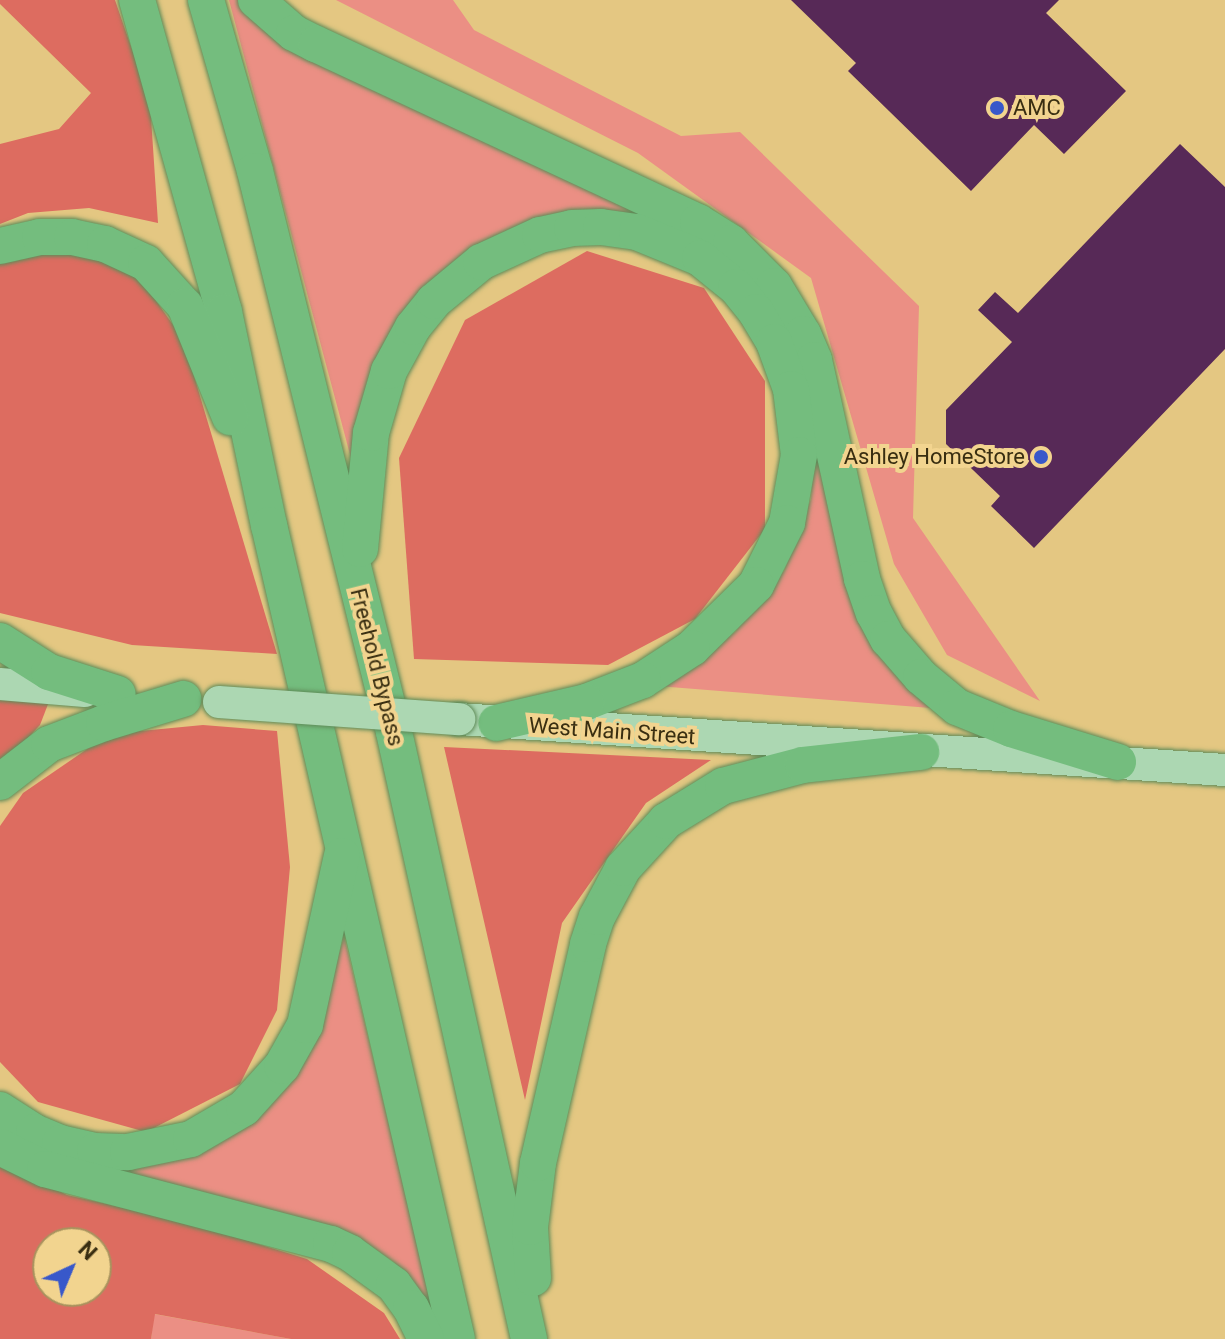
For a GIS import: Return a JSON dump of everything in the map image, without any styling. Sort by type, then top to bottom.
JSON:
[{"type":"highway","points":[[137,0],[204,229],[457,1339]]},
{"type":"highway","name":"Freehold Bypass","points":[[206,0],[255,171],[394,732],[529,1339]]},
{"type":"highway","points":[[256,0],[294,33],[698,222],[731,243],[774,286],[809,347],[821,386],[862,579],[874,613],[888,639],[921,677],[957,707],[1011,729],[1118,762]]},
{"type":"highway","points":[[357,587],[365,478],[380,394],[413,327],[454,281],[481,262],[540,235],[601,227],[667,242],[700,258],[736,287],[774,342],[791,389],[798,423],[795,491],[772,557],[756,585],[731,611],[692,648],[643,680],[586,702],[496,723]]},
{"type":"highway","points":[[0,246],[40,237],[72,237],[105,244],[134,256],[157,273],[179,297],[193,322],[265,504]]},
{"type":"highway","points":[[0,641],[49,672],[118,694]]},
{"type":"highway","points":[[0,782],[49,744],[183,699]]},
{"type":"highway","points":[[538,1339],[530,1227],[538,1163],[588,944],[609,891],[623,868],[666,821],[723,786],[803,765],[921,752]]},
{"type":"highway","points":[[0,1110],[34,1132],[60,1143],[95,1151],[128,1152],[191,1139],[244,1108],[282,1066],[305,1025],[344,846]]},
{"type":"highway","points":[[0,1147],[45,1169],[331,1244],[350,1253],[394,1285],[411,1308],[426,1339]]},
{"type":"main road","name":"West Main Street","points":[[0,684],[496,723],[1225,770]]},
{"type":"shaded area","points":[[0,0],[115,0],[150,102],[158,223],[89,208],[28,213],[0,224],[0,144],[59,129],[91,93],[0,4]]},
{"type":"shaded area","points":[[229,0],[247,0],[686,230],[616,212],[431,282],[352,462]]},
{"type":"shaded area","points":[[336,0],[453,0],[474,30],[681,136],[740,132],[919,306],[913,518],[1040,701],[947,655],[894,564],[811,278],[638,153]]},
{"type":"shaded area","points":[[90,251],[133,268],[183,339],[277,654],[132,645],[0,613],[0,255]]},
{"type":"shaded area","points":[[587,251],[704,288],[765,381],[765,529],[695,619],[608,665],[414,659],[399,458],[465,320]]},
{"type":"shaded area","points":[[815,424],[840,519],[943,709],[645,685],[682,672],[735,632],[784,571],[811,499]]},
{"type":"shaded area","points":[[0,698],[50,699],[40,725],[0,768]]},
{"type":"shaded area","points":[[203,725],[277,731],[290,867],[277,1010],[240,1084],[146,1132],[38,1102],[0,1062],[0,826],[23,793],[109,734]]},
{"type":"shaded area","points":[[444,747],[711,760],[646,803],[562,923],[525,1100]]},
{"type":"shaded area","points":[[344,936],[435,1319],[394,1262],[359,1238],[110,1171],[312,1048]]},
{"type":"shaded area","points":[[0,1162],[67,1195],[190,1223],[307,1259],[384,1313],[400,1339],[291,1339],[155,1314],[151,1339],[0,1339]]},
{"type":"shaded area","points":[[154,1314],[291,1339],[151,1339]]},
{"type":"building","name":"AMC","points":[[791,0],[1059,0],[1046,13],[1126,91],[1064,154],[1034,125],[971,191],[848,71],[856,63]]},
{"type":"building","points":[[1180,144],[1225,187],[1225,349],[1034,548],[991,506],[1000,496],[946,444],[946,410],[1012,342],[978,310],[995,292],[1018,313]]},
{"type":"place","name":"AMC","points":[[997,108]]},
{"type":"place","name":"Ashley HomeStore","points":[[1041,457]]}]
